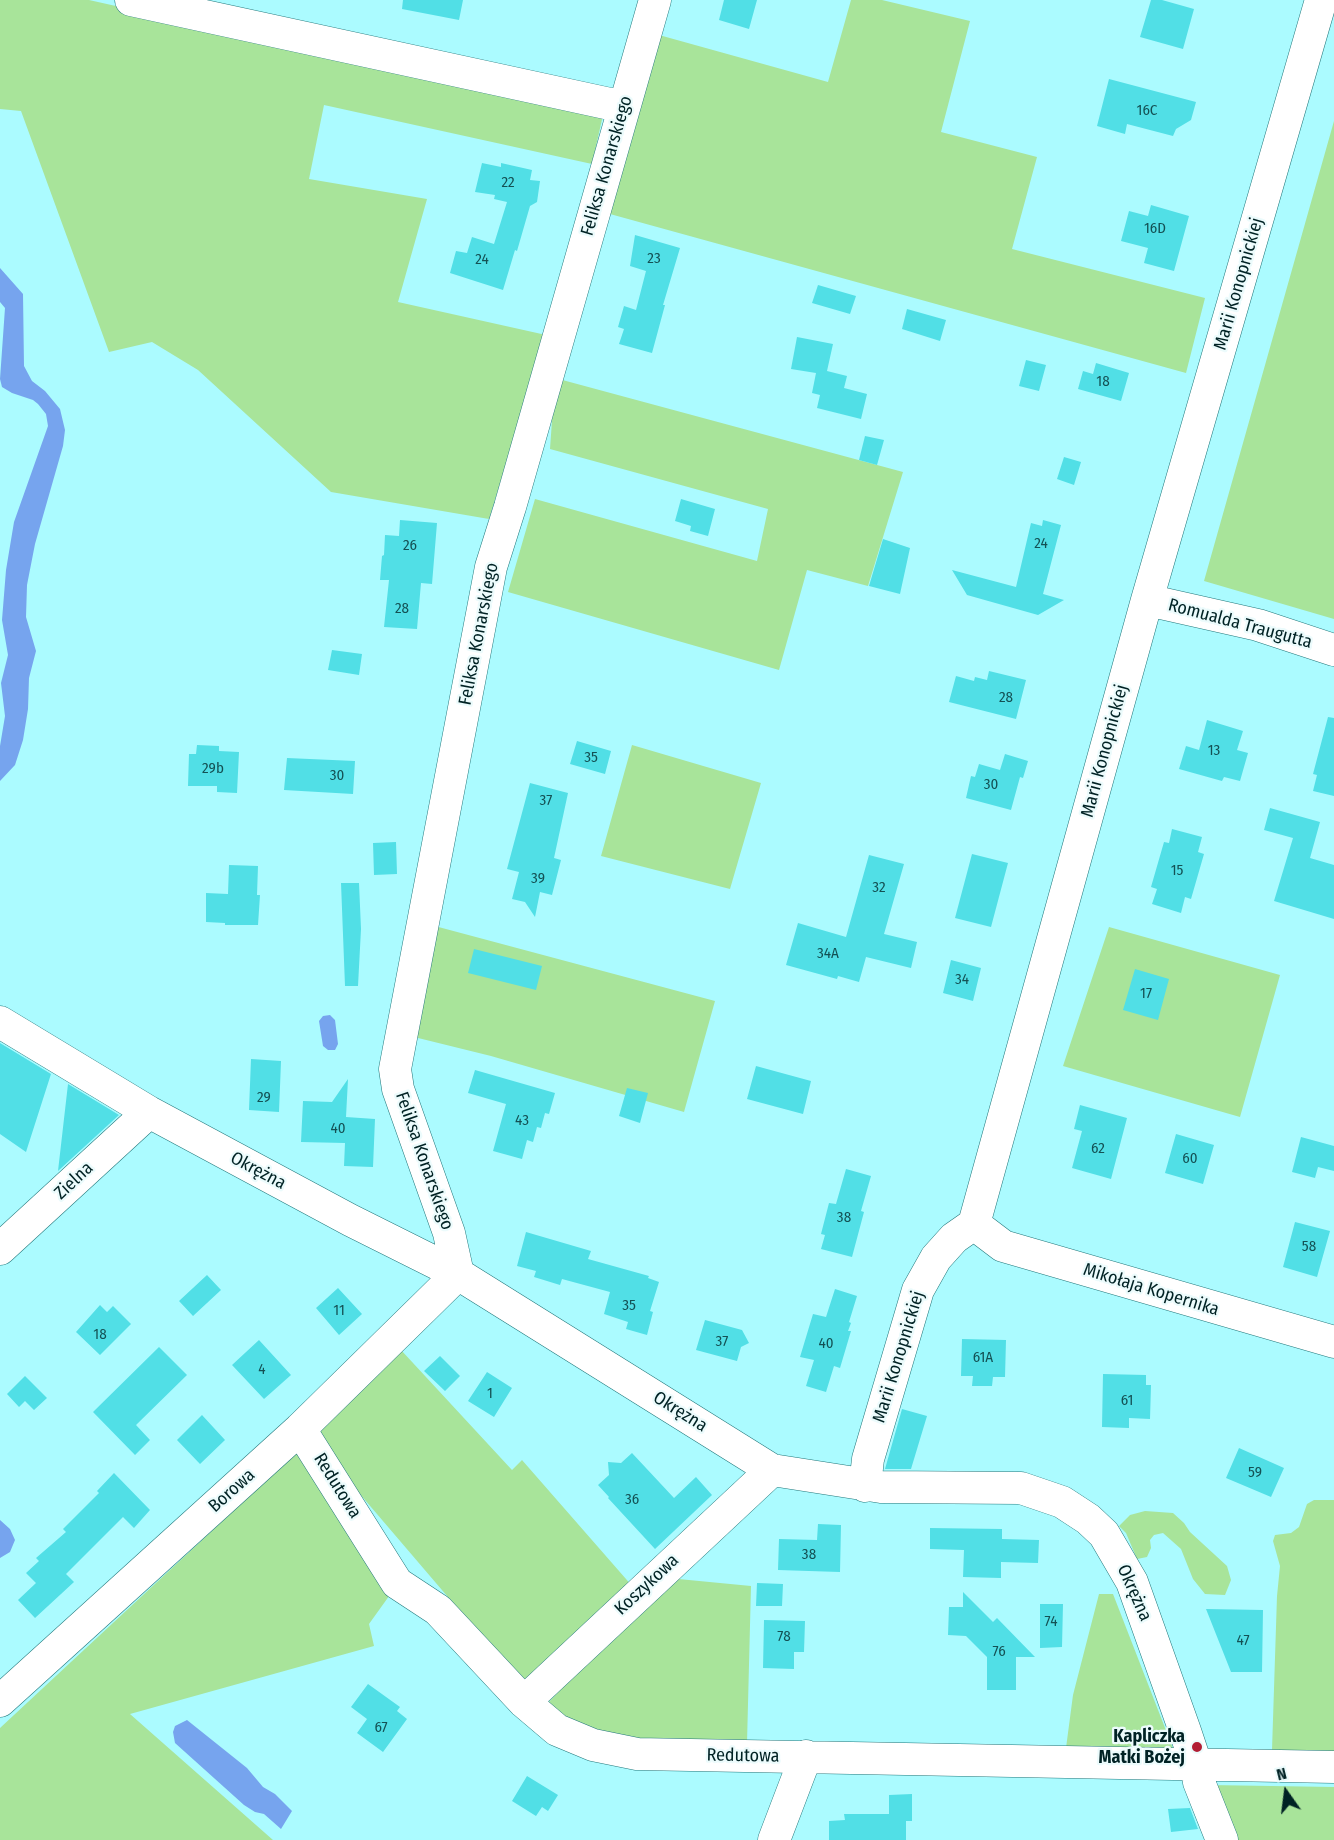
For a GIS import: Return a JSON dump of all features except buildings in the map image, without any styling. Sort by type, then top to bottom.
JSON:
[{"type":"street","points":[[131,0],[624,107]]},
{"type":"street","name":"Feliksa Konarskiego","points":[[458,1275],[449,1233],[398,1089],[395,1069],[491,567],[655,0]]},
{"type":"street","name":"Marii Konopnickiej","points":[[865,1486],[868,1459],[918,1290],[936,1258],[954,1238],[974,1224],[1147,600],[1324,8]]},
{"type":"street","name":"Romualda Traugutta","points":[[1147,600],[1258,625],[1334,650]]},
{"type":"street","name":"Okrężna","points":[[0,1022],[149,1112],[458,1275],[772,1470],[865,1486],[1021,1488],[1062,1502],[1088,1519],[1104,1534],[1132,1582],[1196,1764],[1199,1782],[1222,1840]]},
{"type":"street","name":"Zielna","points":[[0,1249],[149,1112]]},
{"type":"street","name":"Mikołaja Kopernika","points":[[974,1224],[1003,1246],[1334,1342]]},
{"type":"street","name":"Borowa","points":[[0,1701],[300,1429],[458,1275]]},
{"type":"street","name":"Redutowa","points":[[300,1429],[398,1583],[438,1610],[524,1702],[557,1730],[593,1745],[637,1754],[1334,1767]]},
{"type":"street","name":"Koszykowa","points":[[524,1702],[772,1470]]},
{"type":"street","points":[[774,1840],[806,1756]]},
{"type":"green space","points":[[0,0],[89,0],[603,115],[592,164],[324,105],[309,179],[427,199],[398,302],[546,335],[489,519],[331,492],[198,370],[152,342],[109,352],[21,111],[0,109]]},
{"type":"green space","points":[[851,0],[882,0],[970,21],[941,132],[1037,157],[1012,249],[1205,298],[1186,373],[610,214],[659,35],[828,82]]},
{"type":"green space","points":[[1334,121],[1334,619],[1204,581]]},
{"type":"green space","points":[[555,378],[903,472],[868,586],[807,570],[779,670],[508,592],[535,499],[757,561],[768,509],[550,449]]},
{"type":"green space","points":[[632,745],[761,783],[730,889],[601,856]]},
{"type":"green space","points":[[431,925],[715,1001],[684,1112],[491,1056],[410,1036]]},
{"type":"green space","points":[[1109,927],[1280,975],[1240,1117],[1063,1066]]},
{"type":"green space","points":[[401,1350],[512,1470],[522,1460],[633,1587],[524,1686],[312,1438]]},
{"type":"green space","points":[[299,1450],[397,1585],[369,1624],[374,1646],[130,1714],[273,1840],[0,1840],[0,1728]]},
{"type":"green space","points":[[1314,1500],[1334,1500],[1334,1752],[1272,1750],[1280,1566],[1273,1541],[1275,1535],[1291,1533],[1299,1527],[1307,1504]]},
{"type":"green space","points":[[1145,1511],[1173,1513],[1227,1566],[1231,1580],[1225,1595],[1205,1594],[1193,1579],[1181,1549],[1163,1533],[1154,1535],[1150,1540],[1151,1548],[1147,1557],[1137,1559],[1126,1533],[1119,1526],[1130,1515]]},
{"type":"green space","points":[[668,1578],[751,1586],[747,1743],[604,1738],[543,1708]]},
{"type":"green space","points":[[1099,1594],[1113,1594],[1174,1751],[1066,1748],[1073,1695]]},
{"type":"green space","points":[[1209,1785],[1334,1787],[1334,1840],[1229,1840]]},
{"type":"water","points":[[0,268],[23,294],[24,366],[32,381],[45,391],[60,409],[65,430],[63,446],[35,544],[27,585],[26,617],[36,651],[29,678],[28,709],[23,740],[15,765],[0,781],[0,746],[5,716],[1,683],[8,655],[2,620],[6,570],[14,522],[48,426],[46,414],[38,404],[2,387],[0,379],[5,308],[0,302]]},
{"type":"water","points":[[330,1015],[335,1020],[338,1044],[335,1050],[328,1050],[323,1046],[319,1021],[323,1016]]},
{"type":"water","points":[[0,1520],[10,1529],[15,1540],[10,1552],[0,1558]]},
{"type":"water","points":[[187,1720],[247,1768],[263,1787],[275,1794],[292,1811],[281,1829],[264,1814],[255,1812],[244,1805],[175,1743],[173,1732],[175,1726]]},
{"type":"place","name":"Kapliczka Matki Bożej","points":[[1197,1747]]}]
